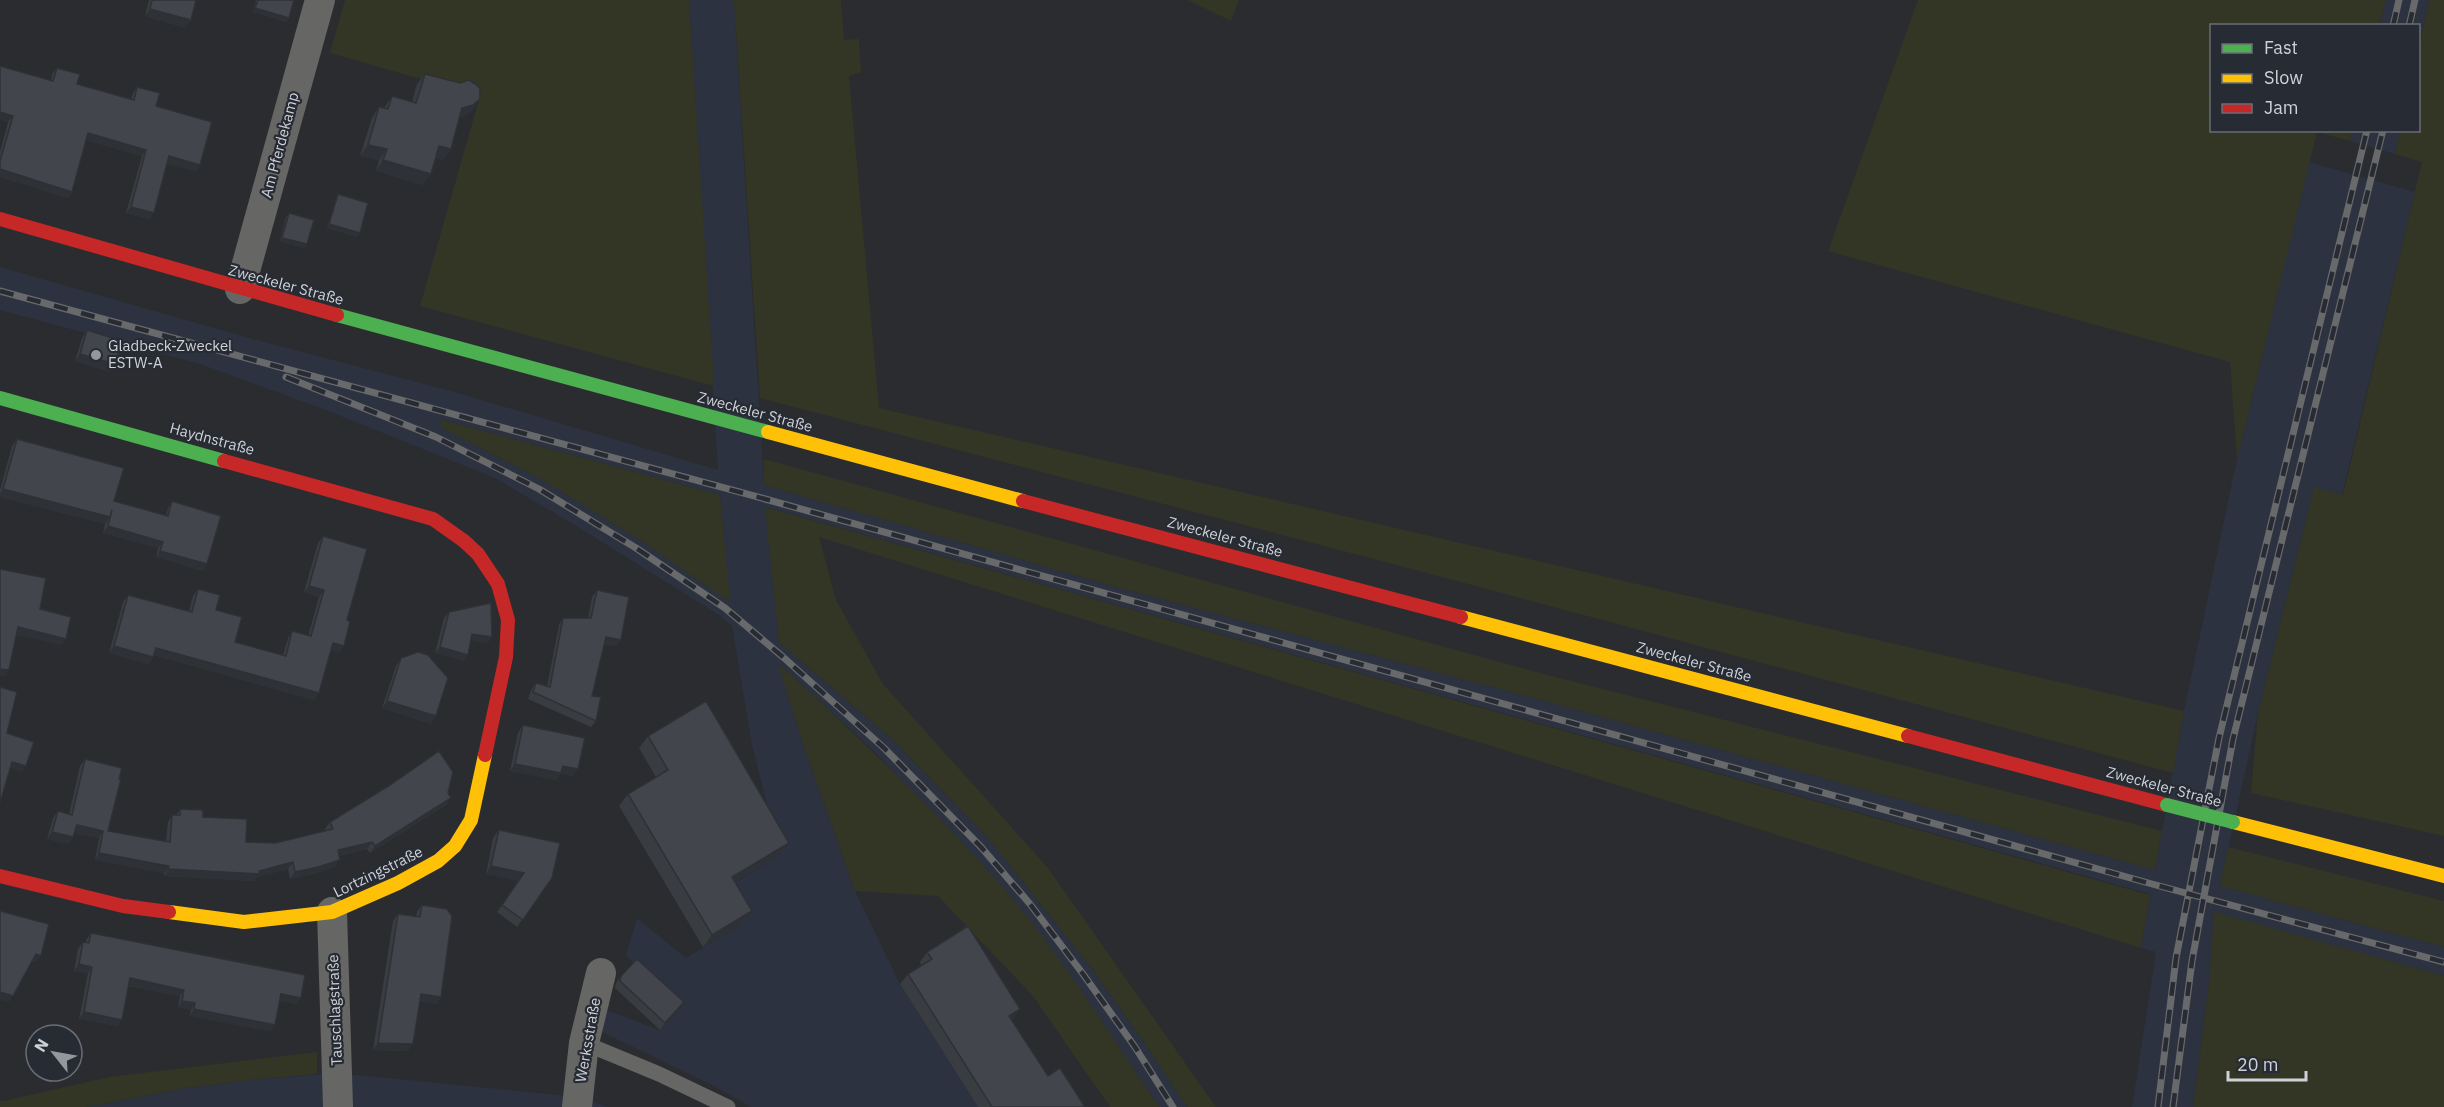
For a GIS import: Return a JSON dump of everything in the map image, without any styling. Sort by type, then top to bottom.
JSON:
[{"type":"street","name":"Am Pferdekamp","points":[[240,289],[320,0]]},
{"type":"street","name":"Zweckeler Straße","points":[[0,219],[240,289],[762,431],[2167,805],[2444,876]]},
{"type":"street","name":"Haydnstraße","points":[[0,398],[415,512]]},
{"type":"street","name":"Lortzingstraße","points":[[0,876],[123,906],[244,922],[332,912],[399,883],[438,861],[455,846],[471,820],[508,640],[506,606],[498,581],[486,561],[452,529],[415,512]]},
{"type":"street","name":"Tauschlagstraße","points":[[332,912],[339,1107]]},
{"type":"street","name":"Werksstraße","points":[[577,1107],[584,1043],[601,973]]},
{"type":"lane","points":[[584,1043],[659,1074],[728,1107]]},
{"type":"shaded area","points":[[689,0],[734,0],[764,485],[1109,585],[1523,695],[2155,870],[2184,711],[2237,459],[2309,162],[2415,192],[2342,495],[2314,488],[2258,713],[2220,886],[2444,947],[2444,976],[2215,913],[2209,983],[2193,1107],[2132,1107],[2156,952],[2141,948],[2150,894],[766,507],[779,642],[890,737],[989,839],[1090,966],[1187,1107],[1159,1107],[1073,981],[1021,910],[877,754],[779,664],[802,741],[855,891],[900,984],[978,1107],[751,1107],[716,1087],[598,1030],[603,1009],[660,1030],[678,1010],[626,955],[637,918],[686,958],[742,924],[723,890],[780,855],[752,745],[732,626],[719,615],[495,478],[323,409],[200,364],[0,310],[0,267],[253,339],[451,391],[718,470]],"holes":[[[442,420],[720,495],[729,601],[640,540],[543,480],[441,427]]]},
{"type":"shaded area","points":[[2386,0],[2429,0],[2420,43],[2420,24],[2380,24]]},
{"type":"shaded area","points":[[2352,132],[2400,132],[2395,154],[2350,141]]},
{"type":"shaded area","points":[[337,1073],[578,1097],[608,1107],[86,1107],[186,1088],[257,1079]]},
{"type":"green space","points":[[345,0],[689,0],[714,386],[420,306],[480,96],[330,53]]},
{"type":"green space","points":[[734,0],[841,0],[844,40],[859,39],[861,72],[849,76],[879,408],[2184,711],[2173,773],[1427,573],[760,398]]},
{"type":"green space","points":[[1188,0],[1239,0],[1231,21]]},
{"type":"green space","points":[[1918,0],[2386,0],[2379,24],[2210,24],[2210,132],[2317,132],[2237,459],[2230,362],[1828,251]]},
{"type":"green space","points":[[2429,0],[2444,0],[2444,836],[2251,793],[2258,713],[2314,487],[2343,495],[2422,162],[2395,154],[2400,132],[2420,132],[2420,43]]},
{"type":"green space","points":[[2317,132],[2352,132],[2350,141]]},
{"type":"green space","points":[[442,420],[720,495],[730,602],[640,540],[543,480],[440,427]]},
{"type":"green space","points":[[764,459],[1532,671],[2162,831],[2155,870],[1523,695],[1109,585],[764,485]]},
{"type":"green space","points":[[765,507],[2150,895],[2141,948],[819,537],[836,600],[883,684],[1048,868],[1216,1107],[1187,1107],[1090,966],[989,839],[890,737],[779,642]]},
{"type":"green space","points":[[778,663],[904,782],[993,876],[1057,957],[1159,1107],[1110,1107],[1033,996],[938,896],[855,891],[802,741]]},
{"type":"green space","points":[[2228,847],[2444,901],[2444,947],[2220,886]]},
{"type":"green space","points":[[2214,912],[2444,976],[2444,1107],[2193,1107],[2209,983]]},
{"type":"green space","points":[[317,1052],[317,1074],[186,1088],[86,1107],[0,1107],[0,1101],[110,1077]]},
{"type":"building","points":[[152,0],[196,0],[191,20],[150,9]]},
{"type":"building","points":[[258,0],[294,0],[289,18],[255,8]]},
{"type":"building","points":[[0,66],[53,81],[57,68],[80,74],[77,84],[134,100],[137,87],[160,93],[156,106],[212,122],[200,165],[169,156],[154,213],[131,207],[146,150],[88,133],[72,192],[0,169],[0,161],[13,116],[0,112]]},
{"type":"building","points":[[425,74],[460,83],[469,80],[480,89],[480,99],[473,105],[462,108],[451,149],[439,146],[431,174],[383,160],[387,149],[368,145],[379,107],[388,109],[392,96],[416,103]]},
{"type":"building","points":[[338,194],[368,203],[360,233],[329,224]]},
{"type":"building","points":[[289,213],[314,220],[307,244],[282,238]]},
{"type":"building","name":"Gladbeck-Zweckel ESTW-A","points":[[87,330],[122,341],[115,364],[80,354]]},
{"type":"building","points":[[17,439],[124,468],[114,501],[168,516],[172,501],[221,516],[207,564],[160,551],[163,542],[108,526],[112,510],[110,517],[3,489]]},
{"type":"building","points":[[323,536],[367,549],[347,620],[350,622],[344,646],[333,643],[319,693],[156,648],[153,657],[114,646],[128,595],[192,612],[198,589],[220,595],[216,610],[242,617],[235,642],[286,656],[292,631],[311,636],[324,590],[309,586]]},
{"type":"building","points":[[0,569],[46,578],[40,609],[71,617],[66,639],[18,627],[9,670],[0,669]]},
{"type":"building","points":[[597,590],[629,597],[621,640],[606,637],[592,696],[601,697],[596,721],[533,692],[536,683],[550,687],[563,618],[591,618]]},
{"type":"building","points":[[491,603],[492,637],[472,634],[468,655],[440,647],[449,612]]},
{"type":"building","points":[[418,652],[428,655],[448,678],[436,716],[387,701],[401,658]]},
{"type":"building","points":[[0,687],[17,692],[7,733],[34,742],[26,766],[12,762],[0,803]]},
{"type":"building","points":[[706,701],[789,843],[732,877],[752,911],[712,935],[628,794],[668,770],[648,736]]},
{"type":"building","points":[[523,725],[585,738],[578,769],[563,766],[561,773],[515,764]]},
{"type":"building","points":[[439,751],[453,772],[448,793],[451,798],[375,846],[372,842],[338,850],[340,860],[295,872],[293,862],[259,871],[259,874],[168,869],[169,866],[99,853],[103,831],[77,825],[73,837],[52,832],[58,811],[72,815],[85,759],[122,768],[108,831],[170,842],[172,815],[180,815],[180,809],[203,810],[203,817],[247,819],[246,842],[275,843],[333,829],[330,822]]},
{"type":"building","points":[[499,830],[560,843],[552,878],[523,920],[502,905],[524,873],[491,866]]},
{"type":"building","points":[[422,905],[447,909],[452,916],[441,997],[421,994],[413,1044],[378,1043],[398,914],[420,917]]},
{"type":"building","points":[[0,911],[49,924],[41,956],[36,954],[13,996],[0,992]]},
{"type":"building","points":[[968,926],[1020,1009],[1009,1016],[1048,1076],[1060,1068],[1085,1107],[992,1107],[908,974],[932,959],[927,952]]},
{"type":"building","points":[[91,933],[305,975],[301,998],[281,994],[275,1025],[194,1009],[195,1003],[182,1001],[184,990],[130,978],[122,1020],[84,1012],[92,967],[79,964],[83,942],[89,943]]},
{"type":"building","points":[[637,959],[684,1002],[665,1023],[620,981],[621,976]]},
{"type":"railway","points":[[2393,24],[2399,0]]},
{"type":"railway","points":[[2409,24],[2415,0]]},
{"type":"railway","points":[[2158,1107],[2176,958],[2219,738],[2367,132]]},
{"type":"railway","points":[[2173,1107],[2192,961],[2233,739],[2383,132]]},
{"type":"railway","points":[[0,291],[765,499],[2152,884],[2444,962]]},
{"type":"railway","points":[[286,377],[436,437],[539,489],[636,548],[725,608],[884,748],[981,847],[1030,904],[1083,974],[1135,1047],[1173,1107]]},
{"type":"traffic: fast","points":[[337,315],[768,432]]},
{"type":"traffic: fast","points":[[0,398],[224,461]]},
{"type":"traffic: fast","points":[[2167,805],[2233,822]]},
{"type":"traffic: slow","points":[[768,432],[1023,501]]},
{"type":"traffic: slow","points":[[1461,617],[1908,736]]},
{"type":"traffic: slow","points":[[169,912],[244,922],[332,912],[398,883],[438,861],[455,846],[471,820],[485,755]]},
{"type":"traffic: slow","points":[[2233,822],[2444,876]]},
{"type":"traffic: jam","points":[[0,219],[337,315]]},
{"type":"traffic: jam","points":[[224,461],[433,519],[478,554],[498,584],[508,620],[506,657],[485,755]]},
{"type":"traffic: jam","points":[[1023,501],[1461,617]]},
{"type":"traffic: jam","points":[[1908,736],[2167,805]]},
{"type":"traffic: jam","points":[[0,876],[123,906],[169,912]]},
{"type":"place","name":"Gladbeck-Zweckel ESTW-A","points":[[96,355]]}]
